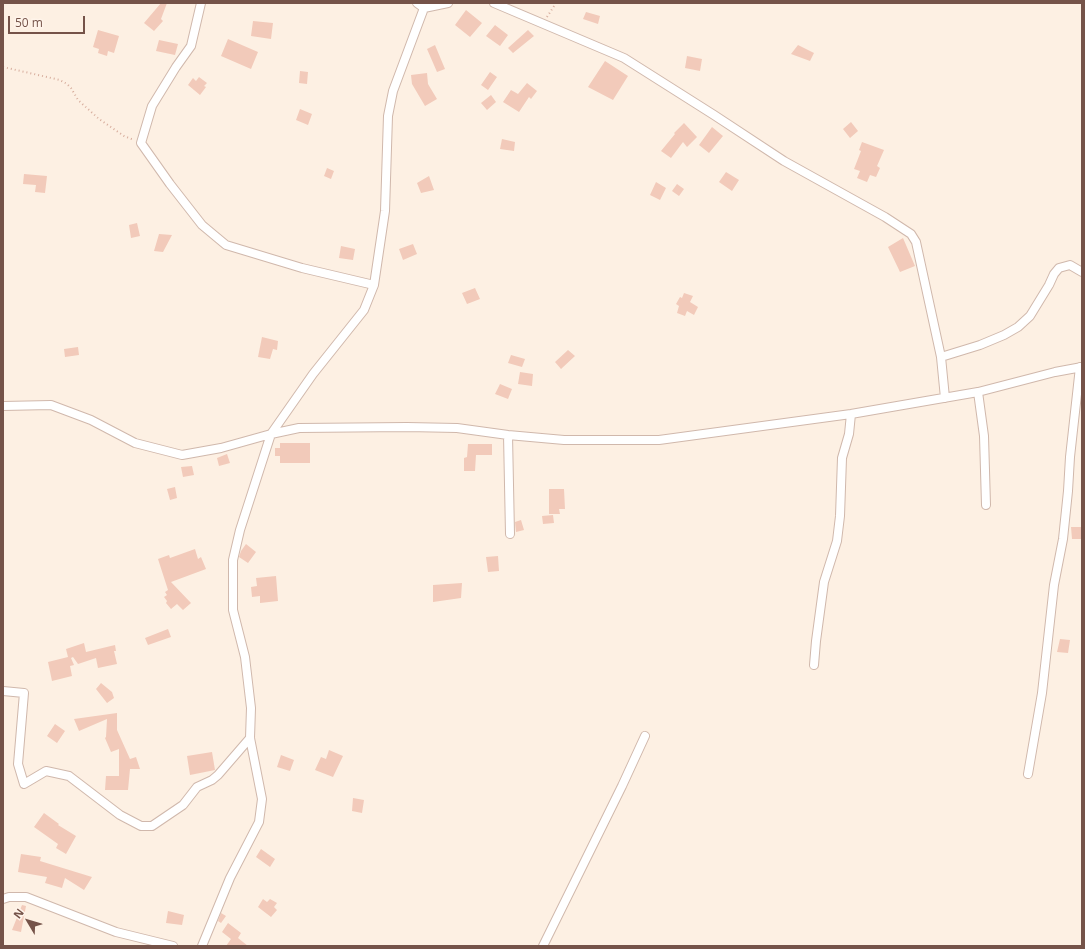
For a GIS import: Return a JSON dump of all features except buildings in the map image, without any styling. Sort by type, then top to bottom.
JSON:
[{"type":"street","points":[[201,3],[191,46],[176,66],[152,106],[141,143],[170,184],[202,225],[226,245],[302,268],[374,285]]},
{"type":"street","points":[[202,946],[230,878],[259,822],[262,799],[250,738],[251,708],[245,657],[233,610],[233,560],[240,530],[271,434],[313,374],[364,310],[374,285],[385,211],[388,116],[393,91],[420,5],[448,3]]},
{"type":"street","points":[[494,3],[624,58],[784,161],[885,217],[911,234],[916,242],[941,357],[945,398]]},
{"type":"street","points":[[941,357],[980,345],[1018,327],[1030,316],[1059,268],[1070,265],[1082,272]]},
{"type":"street","points":[[3,406],[50,405],[91,420],[135,443],[182,455],[221,448],[299,428],[457,428],[508,435],[564,440],[659,440],[851,414],[945,398],[978,392],[1055,372],[1081,367],[1070,457],[1063,539],[1054,585],[1042,693],[1028,774]]},
{"type":"street","points":[[978,392],[984,436],[986,505]]},
{"type":"street","points":[[814,665],[824,582],[837,541],[840,516],[842,458],[849,434],[851,414]]},
{"type":"street","points":[[508,435],[510,534]]},
{"type":"street","points":[[3,691],[24,693],[18,764],[24,784],[46,771],[69,776],[120,815],[141,826],[152,826],[183,805],[197,787],[212,780],[218,775],[250,738]]},
{"type":"street","points":[[543,946],[645,736]]},
{"type":"street","points":[[3,899],[9,897],[26,897],[116,932],[173,946]]},
{"type":"path","points":[[543,23],[556,3]]},
{"type":"path","points":[[3,67],[60,80],[71,88],[78,100],[98,119],[124,136],[141,143]]}]
